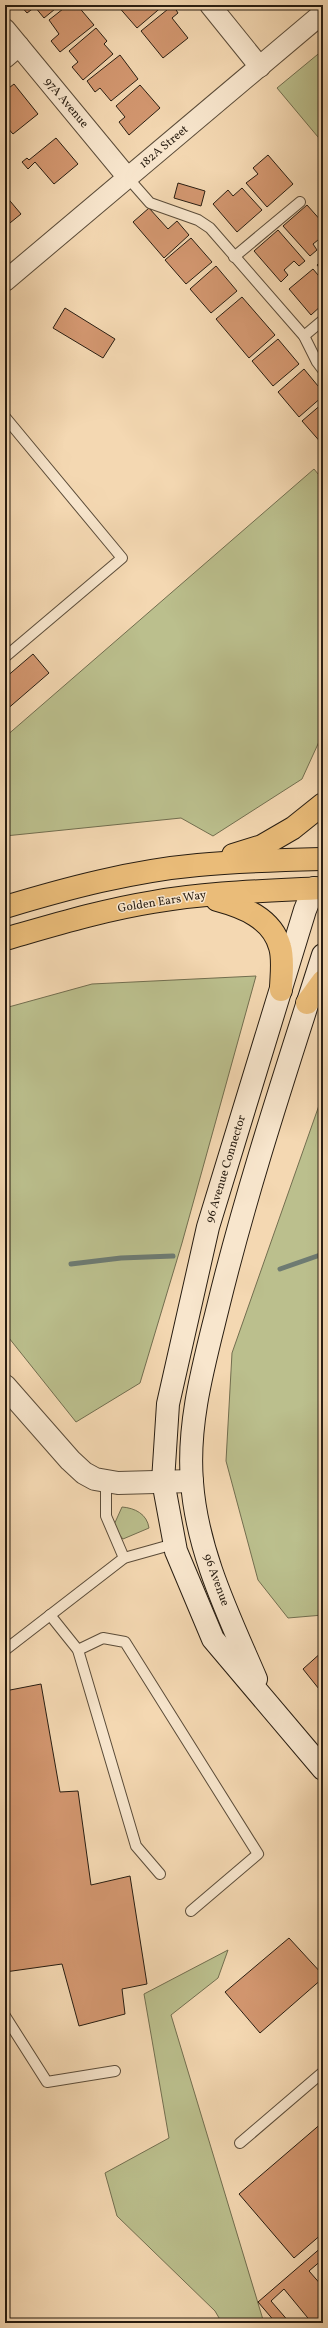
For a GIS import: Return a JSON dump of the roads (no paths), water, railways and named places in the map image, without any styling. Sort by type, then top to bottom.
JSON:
[{"type":"main road","points":[[198,865],[262,846],[293,828],[323,804]]},
{"type":"main road","points":[[5,907],[100,881],[198,865],[323,859]]},
{"type":"main road","name":"96 Avenue Connector","points":[[163,1481],[168,1404],[208,1227],[305,910],[318,888],[323,865]]},
{"type":"main road","name":"Golden Ears Way","points":[[5,939],[104,911],[200,895],[318,888]]},
{"type":"main road","points":[[200,895],[243,907],[266,924],[281,948],[281,990]]},
{"type":"main road","points":[[5,1386],[70,1460],[84,1473],[106,1482],[192,1481],[192,1436],[200,1380],[236,1236],[323,955]]},
{"type":"main road","points":[[308,1003],[323,980]]},
{"type":"main road","name":"96 Avenue","points":[[163,1481],[174,1544],[213,1639],[323,1770]]},
{"type":"main road","name":"96 Avenue","points":[[192,1481],[204,1548],[214,1579],[265,1701]]},
{"type":"street","points":[[210,5],[260,67]]},
{"type":"street","name":"182A Street","points":[[5,281],[323,14]]},
{"type":"street","name":"97A Avenue","points":[[5,29],[12,52],[128,178]]},
{"type":"lane","points":[[128,178],[150,203],[204,224],[304,336],[316,362],[323,370]]},
{"type":"lane","points":[[234,257],[300,202]]},
{"type":"lane","points":[[304,336],[323,320]]},
{"type":"lane","points":[[5,417],[122,558],[5,657]]},
{"type":"lane","points":[[106,1482],[106,1516],[124,1558]]},
{"type":"lane","points":[[5,1650],[124,1558],[174,1544]]},
{"type":"lane","points":[[50,1615],[78,1650],[136,1846],[160,1874]]},
{"type":"lane","points":[[78,1650],[103,1638],[125,1642],[258,1854],[191,1911]]},
{"type":"lane","points":[[5,2016],[47,2082],[115,2071]]},
{"type":"lane","points":[[240,2144],[323,2072]]},
{"type":"waterway","points":[[280,1269],[323,1254]]},
{"type":"waterway","points":[[71,1264],[121,1258],[173,1256]]}]
